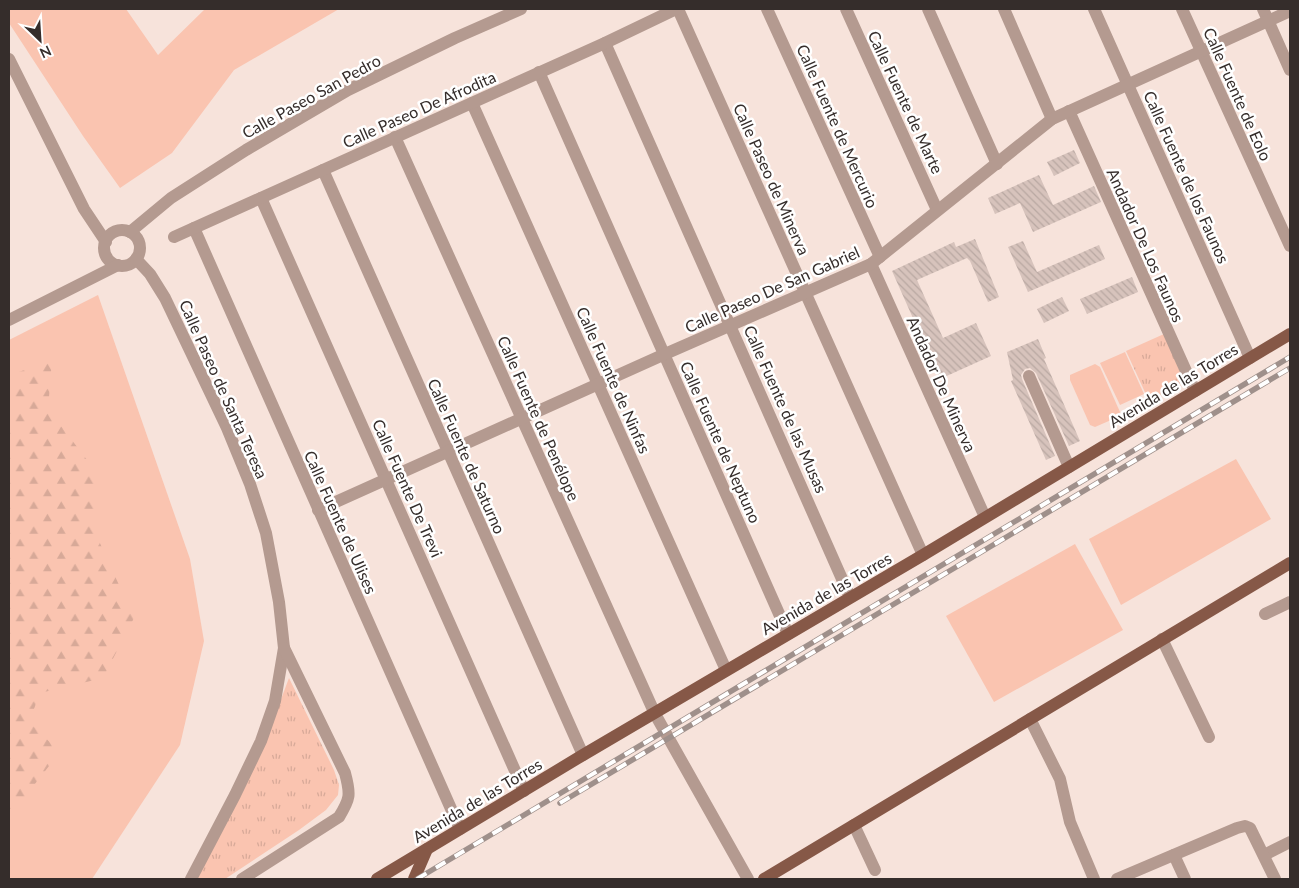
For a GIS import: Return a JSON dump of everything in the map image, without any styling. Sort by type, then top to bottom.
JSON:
[{"type":"main road","name":"Avenida de las Torres","points":[[377,879],[850,596],[923,555],[1290,334]]},
{"type":"main road","points":[[764,879],[1290,563]]},
{"type":"main road","points":[[414,879],[427,849]]},
{"type":"street","name":"Calle Paseo San Pedro","points":[[130,232],[171,198],[246,150],[348,90],[455,38],[521,9]]},
{"type":"street","name":"Calle Paseo De Afrodita","points":[[174,237],[677,9]]},
{"type":"street","name":"Calle Paseo de Minerva","points":[[677,9],[923,555]]},
{"type":"street","name":"Calle Fuente de Mercurio","points":[[767,9],[875,260]]},
{"type":"street","name":"Calle Fuente de Marte","points":[[846,9],[937,210]]},
{"type":"street","points":[[928,9],[997,164]]},
{"type":"street","points":[[1004,9],[1052,119]]},
{"type":"street","name":"Calle Fuente de los Faunos","points":[[1094,9],[1250,358]]},
{"type":"street","name":"Calle Fuente de Eolo","points":[[1182,9],[1290,246]]},
{"type":"street","name":"Calle Paseo De San Gabriel","points":[[318,510],[665,354],[806,294],[875,260],[1052,119],[1201,52],[1266,14],[1290,11]]},
{"type":"street","points":[[1266,14],[1290,70]]},
{"type":"street","name":"Calle Fuente de las Musas","points":[[605,43],[850,596]]},
{"type":"street","points":[[9,59],[84,209],[106,242],[106,254],[113,263],[118,265]]},
{"type":"street","name":"Calle Fuente de Neptuno","points":[[539,72],[788,634]]},
{"type":"street","name":"Calle Fuente de Ninfas","points":[[472,103],[726,670]]},
{"type":"street","name":"Andador De Los Faunos","points":[[1068,111],[1194,391]]},
{"type":"street","name":"Calle Fuente de Penélope","points":[[395,136],[654,714],[748,879]]},
{"type":"street","name":"Calle Fuente de Saturno","points":[[323,170],[583,755]]},
{"type":"street","name":"Calle Fuente De Trevi","points":[[261,198],[524,791]]},
{"type":"street","name":"Calle Fuente de Ulises","points":[[194,228],[460,829]]},
{"type":"street","points":[[9,320],[118,265],[130,264],[136,260],[139,254],[139,243],[130,232],[119,231],[113,233],[106,242]]},
{"type":"street","name":"Calle Paseo de Santa Teresa","points":[[136,260],[150,274],[165,298],[219,410],[250,484],[266,533],[279,602],[284,648],[275,701],[261,741],[231,804],[191,879]]},
{"type":"street","name":"Andador De Minerva","points":[[875,260],[984,517]]},
{"type":"street","points":[[1029,376],[1069,467]]},
{"type":"street","points":[[1265,614],[1290,602]]},
{"type":"street","points":[[1162,640],[1209,737]]},
{"type":"street","points":[[242,879],[339,817],[348,802],[349,788],[345,773],[284,648]]},
{"type":"street","points":[[1030,719],[1060,779],[1070,822],[1094,879]]},
{"type":"street","points":[[854,825],[874,870]]},
{"type":"street","points":[[1117,879],[1245,826],[1250,828],[1275,879]]},
{"type":"street","points":[[1264,855],[1290,842]]},
{"type":"street","points":[[1174,855],[1185,879]]},
{"type":"green space","points":[[9,9],[126,9],[158,55],[205,9],[339,9],[234,70],[172,153],[120,188],[83,136],[9,23]]},
{"type":"green space","points":[[98,295],[190,559],[204,641],[180,745],[92,879],[9,879],[9,340]]},
{"type":"green space","points":[[1164,334],[1184,381],[1149,401],[1126,351]]},
{"type":"green space","points":[[1125,352],[1144,394],[1120,405],[1100,363]]},
{"type":"green space","points":[[52,360],[48,409],[94,469],[99,541],[134,618],[103,678],[40,693],[29,722],[60,752],[9,817],[9,439],[16,373]]},
{"type":"green space","points":[[1095,364],[1100,367],[1120,412],[1118,417],[1095,427],[1090,425],[1070,380],[1070,375]]},
{"type":"green space","points":[[1236,459],[1271,519],[1121,605],[1089,539]]},
{"type":"green space","points":[[1075,544],[1123,630],[994,702],[946,616]]},
{"type":"green space","points":[[289,678],[334,770],[339,785],[338,795],[326,810],[225,879],[196,879],[266,739]]},
{"type":"building","points":[[1074,150],[1080,163],[1054,176],[1047,162]]},
{"type":"building","points":[[1039,175],[1053,205],[1094,186],[1101,202],[1033,232],[1020,203],[995,214],[988,198]]},
{"type":"building","points":[[975,239],[999,297],[988,302],[967,258],[917,280],[943,338],[976,323],[991,356],[940,379],[892,271],[954,242],[956,247]]},
{"type":"building","points":[[1023,241],[1037,272],[1099,245],[1105,259],[1028,292],[1008,247]]},
{"type":"building","points":[[1132,277],[1138,292],[1087,314],[1080,299]]},
{"type":"building","points":[[1062,297],[1069,311],[1044,323],[1037,309]]},
{"type":"building","points":[[1038,339],[1046,358],[1044,359],[1080,441],[1069,446],[1036,373],[1030,368],[1025,369],[1021,375],[1022,379],[1055,456],[1046,460],[1011,381],[1013,380],[1007,352]]},
{"type":"railway","points":[[417,879],[1290,357]]},
{"type":"railway","points":[[560,803],[1290,368]]}]
